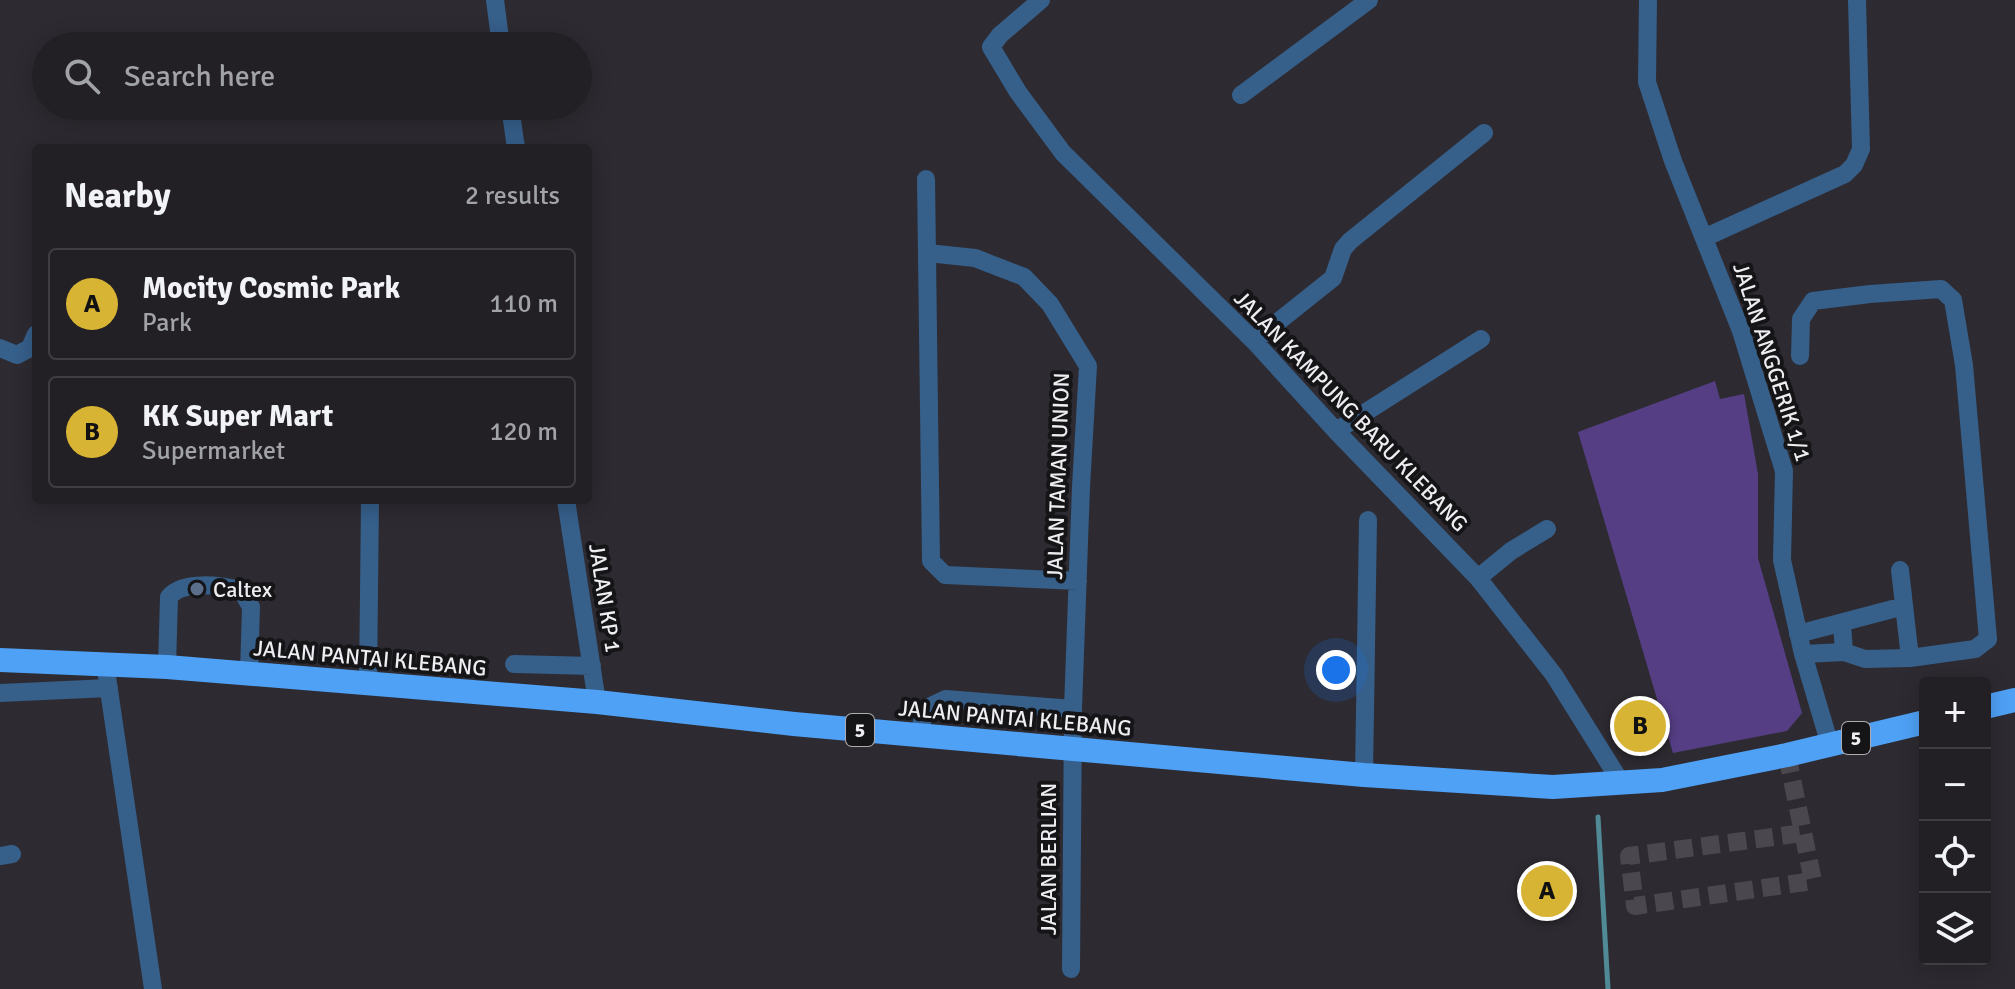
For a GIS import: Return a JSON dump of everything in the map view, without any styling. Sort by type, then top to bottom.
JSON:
[{"type":"highway","name":"JALAN PANTAI KLEBANG","points":[[0,660],[105,663],[249,673],[597,702],[1073,750],[1364,775],[1553,787],[1622,784],[1709,772],[1919,723]]},
{"type":"highway","points":[[1991,706],[2015,700]]},
{"type":"street","points":[[495,0],[499,32]]},
{"type":"street","name":"JALAN KAMPUNG BARU KLEBANG","points":[[1041,0],[1000,35],[991,47],[1018,92],[1063,153],[1254,341],[1478,578],[1554,675],[1622,784]]},
{"type":"street","points":[[1241,95],[1369,0]]},
{"type":"street","name":"JALAN ANGGERIK 1/1","points":[[1648,0],[1647,82],[1673,161],[1706,237],[1741,331],[1784,471],[1782,560],[1803,654],[1830,745]]},
{"type":"street","points":[[1706,237],[1845,174],[1854,165],[1861,149],[1857,0]]},
{"type":"street","points":[[512,120],[515,144]]},
{"type":"street","points":[[1254,341],[1333,278],[1343,249],[1350,241],[1484,133]]},
{"type":"street","points":[[926,179],[931,561],[945,575],[1078,581]]},
{"type":"street","name":"JALAN TAMAN UNION","points":[[928,253],[975,258],[1024,277],[1050,304],[1088,366],[1073,750]]},
{"type":"street","points":[[1800,356],[1801,319],[1813,301],[1941,289],[1953,300],[1964,365],[1988,639],[1975,649],[1910,658],[1865,659],[1844,652],[1803,654]]},
{"type":"street","points":[[1336,431],[1481,339]]},
{"type":"street","points":[[0,348],[17,355],[30,348],[32,343]]},
{"type":"street","points":[[368,685],[370,504]]},
{"type":"street","name":"JALAN KP 1","points":[[567,504],[597,702]]},
{"type":"street","points":[[1364,775],[1368,520]]},
{"type":"street","points":[[1478,578],[1511,551],[1547,529]]},
{"type":"street","points":[[1900,570],[1910,658]]},
{"type":"street","points":[[167,667],[169,597],[183,586],[231,588],[242,591],[251,607],[249,673]]},
{"type":"street","points":[[1798,634],[1904,606]]},
{"type":"street","points":[[1842,624],[1844,652]]},
{"type":"street","points":[[105,663],[153,989]]},
{"type":"street","points":[[514,664],[592,666]]},
{"type":"street","points":[[0,693],[109,688]]},
{"type":"street","points":[[919,735],[925,709],[946,699],[1073,709]]},
{"type":"street","name":"JALAN BERLIAN","points":[[1071,969],[1073,750]]},
{"type":"shaded area","points":[[1715,381],[1720,399],[1744,394],[1758,474],[1758,558],[1802,713],[1787,731],[1673,753],[1578,432]]},
{"type":"waterway","points":[[1598,817],[1608,989]]},
{"type":"tunnel","points":[[1787,755],[1813,881],[1635,906],[1629,856],[1803,833]]},
{"type":"place","name":"Caltex","points":[[197,589]]},
{"type":"place","name":"KK Super Mart","points":[[1640,726]]},
{"type":"place","name":"Mocity Cosmic Park","points":[[1547,891]]}]
